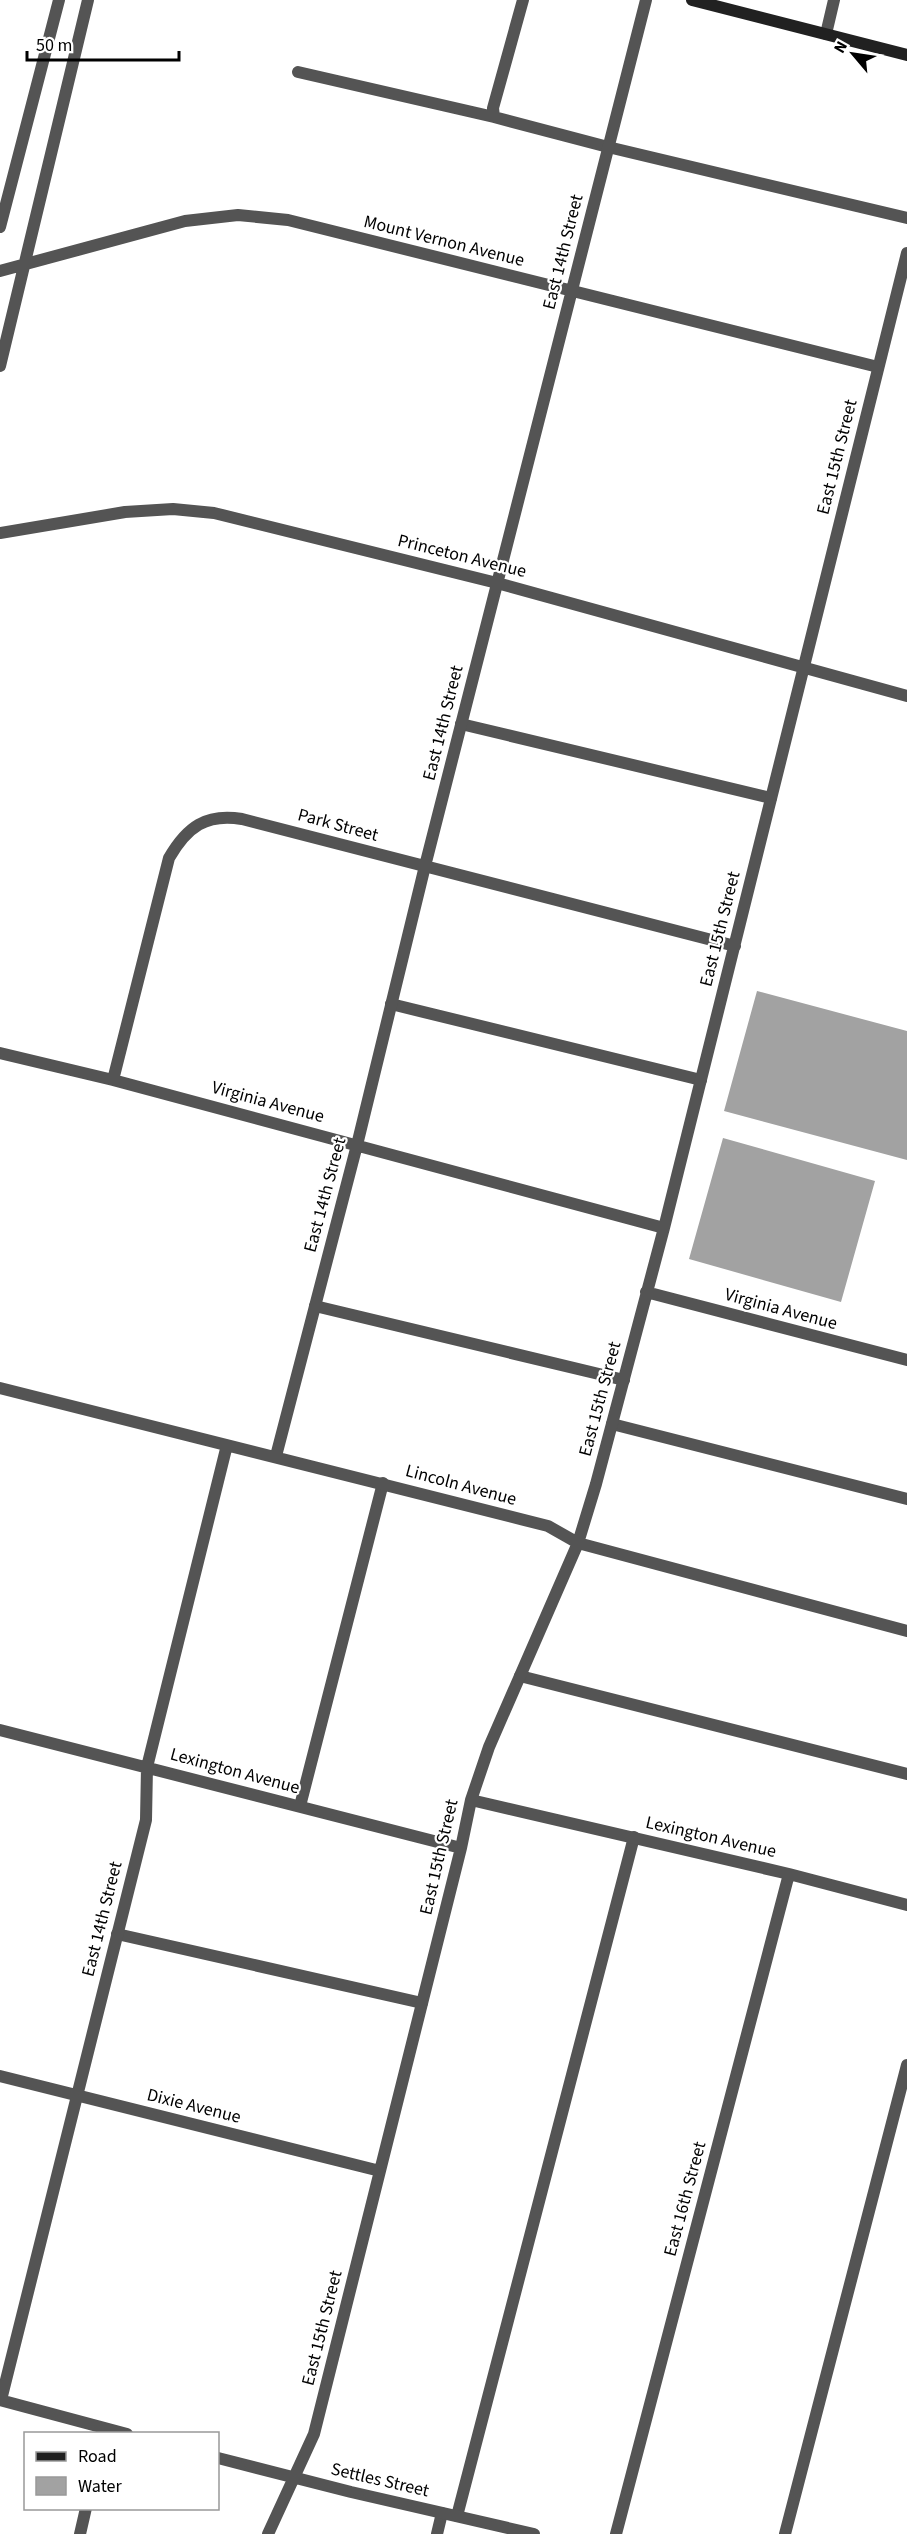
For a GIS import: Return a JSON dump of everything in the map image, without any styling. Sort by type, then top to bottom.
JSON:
[{"type":"main road","points":[[692,0],[907,55]]},
{"type":"street","points":[[0,227],[59,0]]},
{"type":"street","points":[[0,366],[88,0]]},
{"type":"street","points":[[494,117],[493,108],[523,0]]},
{"type":"street","name":"East 14th Street","points":[[276,1456],[646,0]]},
{"type":"street","points":[[826,34],[834,0]]},
{"type":"street","points":[[298,72],[494,117],[608,147],[907,218]]},
{"type":"street","name":"Mount Vernon Avenue","points":[[0,271],[185,221],[238,215],[288,220],[879,367]]},
{"type":"street","name":"East 15th Street","points":[[268,2534],[314,2434],[461,1848],[471,1800],[489,1747],[578,1543],[612,1424],[664,1228],[907,253]]},
{"type":"street","name":"Princeton Avenue","points":[[0,533],[125,512],[173,509],[214,513],[497,583],[907,696]]},
{"type":"street","points":[[461,724],[771,798]]},
{"type":"street","name":"Park Street","points":[[113,1080],[169,858],[177,845],[199,824],[218,817],[242,819],[735,946]]},
{"type":"street","points":[[391,1004],[701,1080]]},
{"type":"street","name":"Virginia Avenue","points":[[0,1053],[357,1144],[664,1228]]},
{"type":"street","name":"Virginia Avenue","points":[[646,1293],[907,1360]]},
{"type":"street","points":[[315,1306],[624,1380]]},
{"type":"street","name":"Lincoln Avenue","points":[[0,1388],[548,1526],[578,1543],[907,1631]]},
{"type":"street","points":[[612,1424],[907,1499]]},
{"type":"street","name":"East 14th Street","points":[[1,2400],[146,1820],[147,1767],[227,1445]]},
{"type":"street","points":[[300,1806],[383,1483]]},
{"type":"street","points":[[520,1676],[907,1774]]},
{"type":"street","name":"Lexington Avenue","points":[[0,1730],[461,1848]]},
{"type":"street","name":"Lexington Avenue","points":[[471,1800],[789,1874],[907,1905]]},
{"type":"street","points":[[457,2516],[634,1837]]},
{"type":"street","name":"East 16th Street","points":[[616,2534],[789,1874]]},
{"type":"street","points":[[117,1934],[422,2003]]},
{"type":"street","points":[[785,2534],[907,2064]]},
{"type":"street","name":"Dixie Avenue","points":[[0,2076],[380,2171]]},
{"type":"street","points":[[1,2400],[106,2431]]},
{"type":"street","name":"Settles Street","points":[[219,2458],[534,2534]]},
{"type":"street","points":[[80,2534],[86,2510]]},
{"type":"street","points":[[437,2534],[442,2513]]},
{"type":"water","points":[[757,991],[907,1031],[907,1160],[724,1111]]},
{"type":"water","points":[[723,1138],[875,1181],[841,1302],[689,1259]]}]
